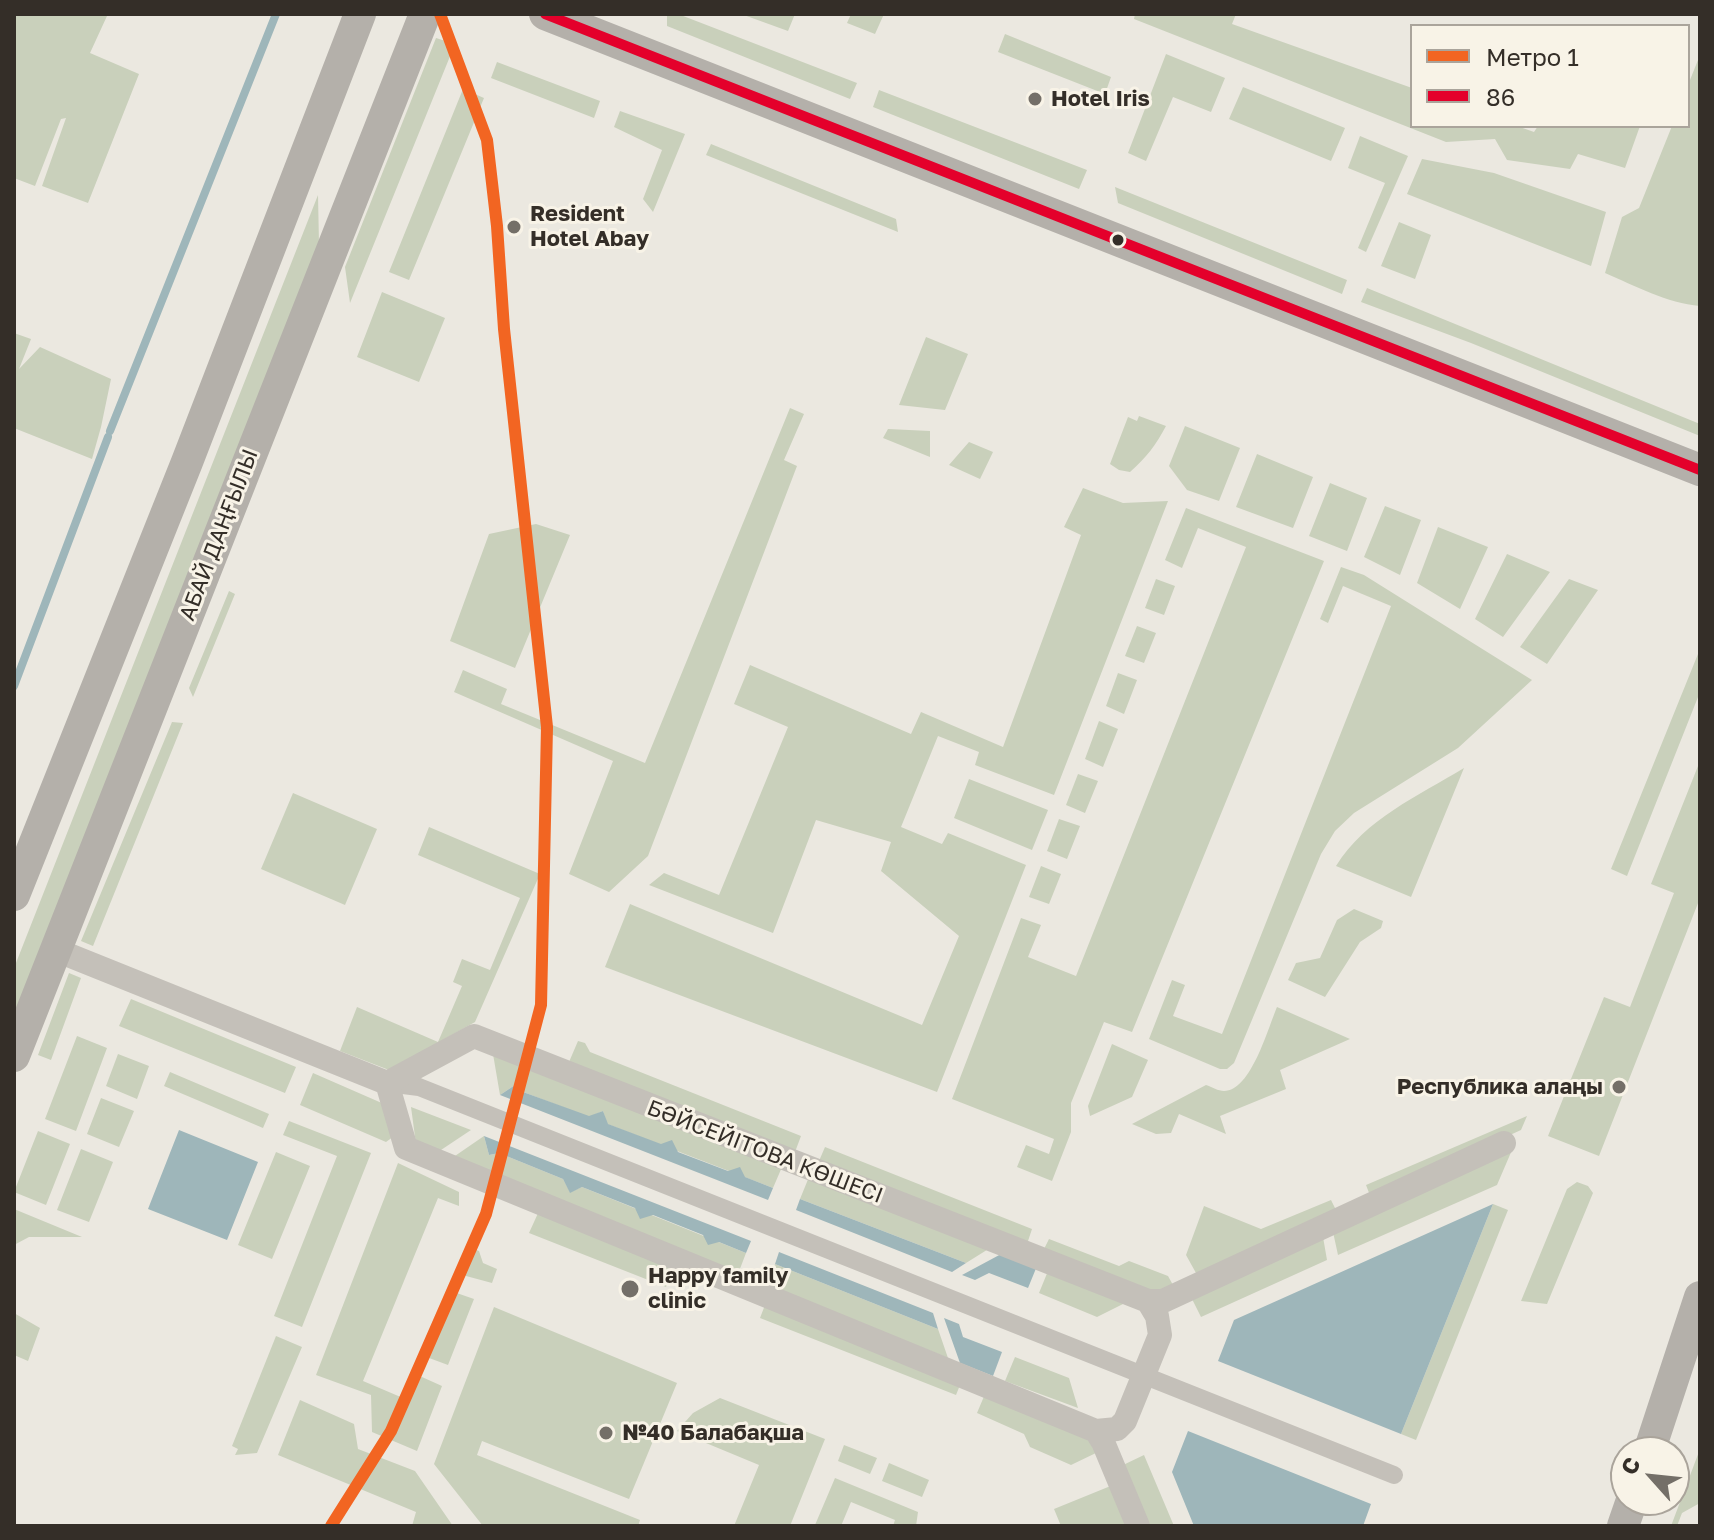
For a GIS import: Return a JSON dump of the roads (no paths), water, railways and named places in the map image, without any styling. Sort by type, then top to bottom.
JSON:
[{"type":"main road","points":[[14,895],[360,14]]},
{"type":"main road","name":"АБАЙ ДАҢҒЫЛЫ","points":[[14,1056],[425,14]]},
{"type":"main road","points":[[545,14],[1700,470]]},
{"type":"main road","points":[[1654,1436],[1700,1297]]},
{"type":"street","points":[[56,950],[387,1083],[419,1087],[1394,1475]]},
{"type":"street","name":"БӘЙСЕЙІТОВА КӨШЕСІ","points":[[387,1083],[474,1036],[1148,1301]]},
{"type":"street","points":[[387,1083],[406,1148],[1096,1431],[1117,1429],[1125,1421],[1144,1375],[1160,1335],[1157,1316],[1148,1301]]},
{"type":"street","points":[[1148,1301],[1163,1301],[1504,1143]]},
{"type":"street","points":[[1096,1431],[1138,1526]]},
{"type":"water","points":[[518,1083],[523,1092],[589,1116],[603,1111],[608,1124],[661,1144],[672,1140],[678,1152],[728,1171],[740,1167],[745,1177],[773,1188],[768,1200],[500,1095]]},
{"type":"water","points":[[179,1130],[258,1162],[227,1240],[148,1209]]},
{"type":"water","points":[[484,1136],[751,1241],[746,1253],[719,1242],[708,1245],[703,1235],[653,1215],[640,1219],[635,1208],[582,1187],[570,1193],[563,1179],[499,1153],[489,1155]]},
{"type":"water","points":[[800,1199],[966,1263],[952,1272],[796,1210]]},
{"type":"water","points":[[1493,1204],[1401,1434],[1218,1361],[1234,1320]]},
{"type":"water","points":[[779,1252],[933,1313],[938,1329],[775,1264]]},
{"type":"water","points":[[1003,1253],[1037,1266],[1028,1288],[989,1273],[975,1280],[962,1275]]},
{"type":"water","points":[[944,1318],[959,1324],[963,1337],[1002,1352],[993,1376],[960,1363]]},
{"type":"water","points":[[1188,1431],[1371,1504],[1363,1526],[1194,1526],[1172,1472]]},
{"type":"waterway","points":[[110,431],[276,14]]},
{"type":"waterway","points":[[14,686],[108,437]]},
{"type":"metro line","name":"1","points":[[331,1526],[391,1431],[486,1214],[541,1005],[547,727],[504,329],[497,226],[487,140],[440,14]]},
{"type":"place","name":"Hotel Iris","points":[[1035,99]]},
{"type":"place","name":"Resident Hotel Abay","points":[[514,227]]},
{"type":"place","name":"Республика алаңы","points":[[1619,1087]]},
{"type":"place","name":"Happy family clinic","points":[[630,1289]]},
{"type":"place","name":"№40 Балабақша","points":[[606,1433]]}]
